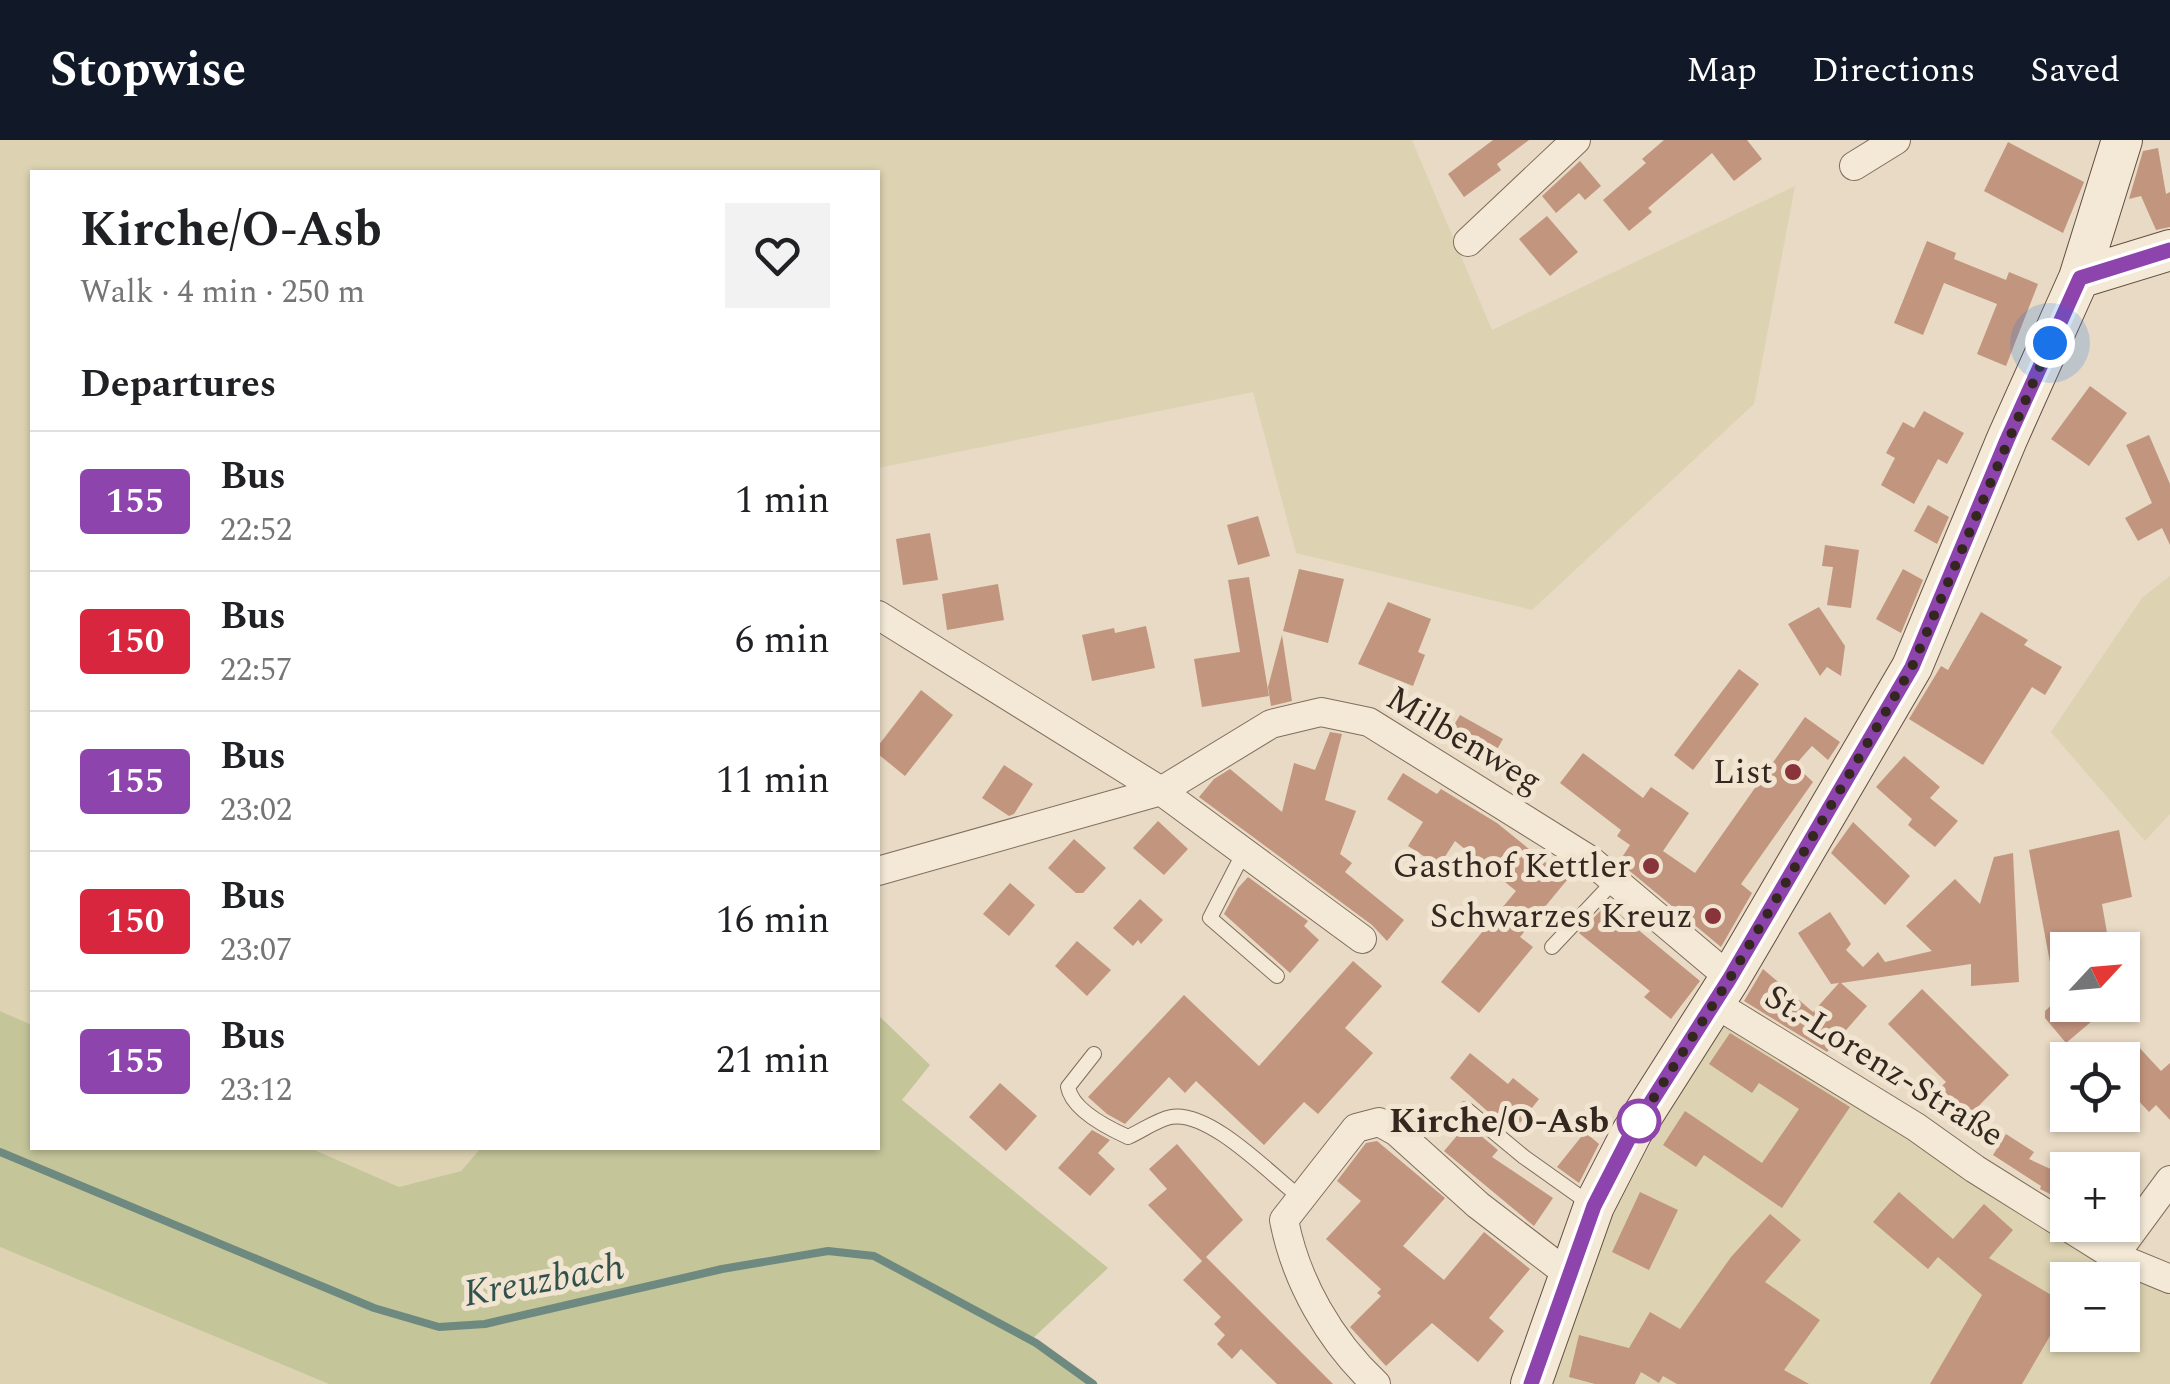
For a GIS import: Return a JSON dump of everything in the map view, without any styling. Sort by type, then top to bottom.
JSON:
[{"type":"street","points":[[1468,242],[1576,140]]},
{"type":"street","points":[[1854,166],[1896,140]]},
{"type":"street","points":[[1532,1384],[1594,1206],[1632,1132],[1722,991],[1912,667],[2080,278],[2122,140]]},
{"type":"street","points":[[2080,278],[2170,250]]},
{"type":"street","points":[[880,616],[1161,791],[1362,939]]},
{"type":"street","name":"Milbenweg","points":[[880,870],[1161,791],[1272,724],[1322,712],[1369,722],[1590,860],[1616,880],[1722,991]]},
{"type":"street","name":"St.-Lorenz-Straße","points":[[1722,991],[1976,1169],[2114,1256],[2170,1279]]},
{"type":"street","points":[[1376,1384],[1351,1360],[1316,1307],[1290,1250],[1284,1220],[1356,1128],[1379,1122],[1396,1132],[1478,1205],[1568,1274]]},
{"type":"street","points":[[2114,1256],[2170,1180]]},
{"type":"lane","points":[[1244,852],[1210,918],[1276,976]]},
{"type":"lane","points":[[1552,947],[1616,880]]},
{"type":"lane","points":[[1094,1054],[1068,1086],[1079,1108],[1128,1137],[1167,1117],[1187,1116],[1210,1125],[1301,1198]]},
{"type":"lane","points":[[1466,1108],[1524,1158],[1594,1206]]},
{"type":"shaded area","points":[[0,140],[1412,140],[1492,330],[1795,186],[1754,404],[1532,610],[1296,553],[1253,392],[880,468],[880,170],[30,170],[30,1024],[0,1011]]},
{"type":"shaded area","points":[[2170,576],[2170,814],[2145,841],[2051,732],[2142,598]]},
{"type":"shaded area","points":[[1721,1013],[2050,1216],[2050,1242],[2092,1242],[2125,1262],[2050,1262],[2050,1352],[2140,1352],[2140,1271],[2170,1290],[2170,1384],[1548,1384],[1589,1259]]},
{"type":"shaded area","points":[[315,1150],[479,1150],[461,1171],[399,1187]]},
{"type":"shaded area","points":[[0,1247],[329,1384],[0,1384]]},
{"type":"green space","points":[[0,1011],[30,1024],[30,1150],[315,1150],[399,1187],[461,1171],[479,1150],[880,1150],[880,1017],[930,1065],[902,1100],[1108,1268],[1030,1341],[1098,1384],[329,1384],[0,1247]]},
{"type":"building","points":[[1493,140],[1529,140],[1497,164],[1501,170],[1464,197],[1448,174]]},
{"type":"building","points":[[1664,140],[1747,140],[1762,159],[1734,181],[1712,153],[1648,208],[1652,212],[1629,231],[1603,200],[1646,163],[1642,159]]},
{"type":"building","points":[[2008,142],[2084,182],[2063,233],[1984,191]]},
{"type":"building","points":[[2158,148],[2166,194],[2170,192],[2170,227],[2156,230],[2141,196],[2129,199],[2143,151]]},
{"type":"building","points":[[1580,161],[1601,186],[1585,200],[1579,193],[1556,213],[1542,196]]},
{"type":"building","points":[[1547,216],[1578,252],[1550,276],[1519,239]]},
{"type":"building","points":[[1927,241],[1956,253],[1954,259],[2006,280],[2009,272],[2038,284],[2006,366],[1977,354],[1997,304],[1944,283],[1923,335],[1894,323]]},
{"type":"building","points":[[2090,386],[2127,413],[2089,466],[2051,439]]},
{"type":"building","points":[[1924,411],[1964,433],[1947,464],[1938,459],[1914,504],[1881,485],[1895,458],[1886,453],[1903,422],[1914,428]]},
{"type":"building","points":[[2149,435],[2170,484],[2170,545],[2162,528],[2138,541],[2125,518],[2152,503],[2126,445]]},
{"type":"building","points":[[1928,505],[1949,517],[1937,544],[1914,531]]},
{"type":"building","points":[[1258,516],[1270,556],[1238,565],[1227,525]]},
{"type":"building","points":[[930,533],[938,580],[903,585],[896,539]]},
{"type":"building","points":[[1825,545],[1859,550],[1851,608],[1827,605],[1833,567],[1822,566]]},
{"type":"building","points":[[1299,569],[1344,579],[1328,643],[1283,631]]},
{"type":"building","points":[[1903,569],[1923,580],[1901,633],[1876,619]]},
{"type":"building","points":[[1249,577],[1269,696],[1202,707],[1194,659],[1240,652],[1228,580]]},
{"type":"building","points":[[998,584],[1004,620],[947,630],[942,594]]},
{"type":"building","points":[[1388,602],[1431,619],[1418,652],[1425,655],[1413,686],[1358,664]]},
{"type":"building","points":[[1819,607],[1845,646],[1841,676],[1827,667],[1820,676],[1788,624]]},
{"type":"building","points":[[1981,612],[2028,640],[2024,645],[2062,667],[2045,695],[2032,687],[1983,765],[1909,719],[1941,666],[1948,670]]},
{"type":"building","points":[[1146,626],[1155,668],[1092,681],[1082,635]]},
{"type":"building","points":[[1282,635],[1292,701],[1271,706],[1268,687]]},
{"type":"building","points":[[1739,669],[1759,684],[1693,770],[1674,755]]},
{"type":"building","points":[[921,690],[953,715],[905,776],[880,756],[880,743]]},
{"type":"building","points":[[1460,715],[1503,739],[1488,765],[1445,740]]},
{"type":"building","points":[[1805,717],[1840,742],[1828,760],[1812,746],[1795,765],[1813,782],[1741,884],[1752,893],[1721,947],[1619,862],[1630,845],[1617,836],[1621,830],[1560,783],[1583,753],[1643,798],[1651,787],[1689,813],[1663,851],[1695,873]]},
{"type":"building","points":[[1330,732],[1342,734],[1325,800],[1356,811],[1340,854],[1352,863],[1345,872],[1404,920],[1387,941],[1372,925],[1199,797],[1214,779],[1230,769],[1282,812],[1294,763],[1315,770]]},
{"type":"building","points":[[1904,756],[1940,787],[1930,798],[1958,821],[1935,847],[1908,825],[1912,819],[1876,787]]},
{"type":"building","points":[[1004,765],[1033,784],[1009,816],[982,798]]},
{"type":"building","points":[[1403,773],[1437,794],[1441,789],[1497,823],[1567,880],[1520,937],[1533,947],[1479,1013],[1441,982],[1516,891],[1455,841],[1439,866],[1408,846],[1423,822],[1387,799]]},
{"type":"building","points":[[1158,821],[1188,849],[1164,875],[1133,848]]},
{"type":"building","points":[[1853,822],[1910,876],[1885,905],[1831,853]]},
{"type":"building","points":[[2119,830],[2132,897],[2102,904],[2107,932],[2050,932],[2050,962],[2029,850]]},
{"type":"building","points":[[1074,839],[1106,868],[1083,893],[1076,893],[1048,868]]},
{"type":"building","points":[[2013,853],[2019,982],[1971,986],[1971,964],[1841,983],[1867,1006],[1827,1052],[1744,1001],[1763,969],[1813,1012],[1839,983],[1831,984],[1798,933],[1830,912],[1851,944],[1846,950],[1863,967],[1878,952],[1885,962],[1932,951],[1906,926],[1955,879],[1980,904],[1994,857]]},
{"type":"building","points":[[1248,877],[1308,921],[1304,926],[1319,940],[1290,973],[1224,914]]},
{"type":"building","points":[[1010,883],[1035,905],[1009,936],[983,914]]},
{"type":"building","points":[[1140,899],[1163,920],[1141,944],[1138,940],[1133,946],[1113,928]]},
{"type":"building","points":[[1607,904],[1700,981],[1671,1019],[1644,997],[1650,991],[1579,933]]},
{"type":"building","points":[[1077,941],[1111,970],[1087,996],[1055,966]]},
{"type":"building","points":[[1353,961],[1382,986],[1345,1028],[1373,1053],[1318,1114],[1304,1102],[1264,1145],[1196,1081],[1185,1093],[1169,1077],[1125,1124],[1088,1097],[1184,995],[1259,1066]]},
{"type":"building","points":[[1922,989],[2009,1075],[1957,1128],[1928,1100],[1946,1082],[1888,1024]]},
{"type":"building","points":[[2050,1006],[2050,1022],[2091,1022],[2065,1042],[2045,1018]]},
{"type":"building","points":[[1730,1033],[1850,1107],[1782,1208],[1704,1155],[1696,1167],[1663,1145],[1685,1111],[1762,1163],[1799,1109],[1759,1083],[1752,1093],[1709,1064]]},
{"type":"building","points":[[2140,1048],[2161,1071],[2170,1063],[2170,1120],[2156,1105],[2149,1112],[2140,1102]]},
{"type":"building","points":[[1470,1053],[1508,1084],[1513,1078],[1539,1099],[1512,1133],[1450,1078]]},
{"type":"building","points":[[1000,1083],[1037,1116],[1006,1151],[969,1117]]},
{"type":"building","points":[[1467,1124],[1498,1150],[1492,1157],[1553,1198],[1534,1226],[1444,1151]]},
{"type":"building","points":[[1092,1130],[1110,1140],[1098,1153],[1115,1169],[1090,1196],[1058,1168]]},
{"type":"building","points":[[1585,1132],[1599,1144],[1579,1183],[1557,1167]]},
{"type":"building","points":[[2006,1134],[2034,1152],[2029,1159],[2050,1169],[2050,1194],[2041,1186],[1993,1155]]},
{"type":"building","points":[[1377,1141],[1445,1198],[1403,1246],[1444,1280],[1484,1232],[1530,1269],[1489,1318],[1504,1331],[1478,1362],[1432,1323],[1386,1366],[1350,1327],[1381,1296],[1377,1293],[1381,1289],[1326,1239],[1361,1201],[1337,1181],[1366,1143]]},
{"type":"building","points":[[1177,1144],[1243,1220],[1206,1257],[1333,1384],[1277,1384],[1241,1349],[1232,1359],[1217,1344],[1225,1335],[1214,1324],[1221,1317],[1183,1280],[1202,1261],[1148,1205],[1167,1189],[1149,1169]]},
{"type":"building","points":[[1640,1192],[1678,1210],[1649,1270],[1612,1252]]},
{"type":"building","points":[[1899,1192],[1953,1239],[1984,1204],[2013,1230],[1989,1258],[2050,1294],[2050,1336],[2022,1384],[1930,1384],[1982,1295],[1938,1257],[1928,1269],[1873,1222]]},
{"type":"building","points":[[1770,1214],[1801,1240],[1765,1282],[1820,1320],[1784,1370],[1809,1384],[1677,1384],[1663,1376],[1659,1383],[1641,1372],[1635,1384],[1595,1384],[1569,1377],[1579,1335],[1629,1348],[1650,1312],[1680,1329],[1731,1257]]},
{"type":"waterway","name":"Kreuzbach","points":[[0,1152],[374,1308],[439,1327],[485,1324],[722,1269],[828,1251],[874,1256],[1036,1343],[1093,1384]]},
{"type":"bus line","name":"155","points":[[1531,1384],[1594,1206],[1632,1132],[1730,978],[1912,667],[2080,278],[2170,250]]},
{"type":"place","name":"List","points":[[1793,772]]},
{"type":"place","name":"Gasthof Kettler","points":[[1651,866]]},
{"type":"place","name":"Schwarzes Kreuz","points":[[1713,916]]},
{"type":"place","name":"Kirche/O-Asb","points":[[1639,1121]]},
{"type":"route","points":[[1639,1121],[1632,1132],[1730,978],[1912,667],[2050,343]]}]
